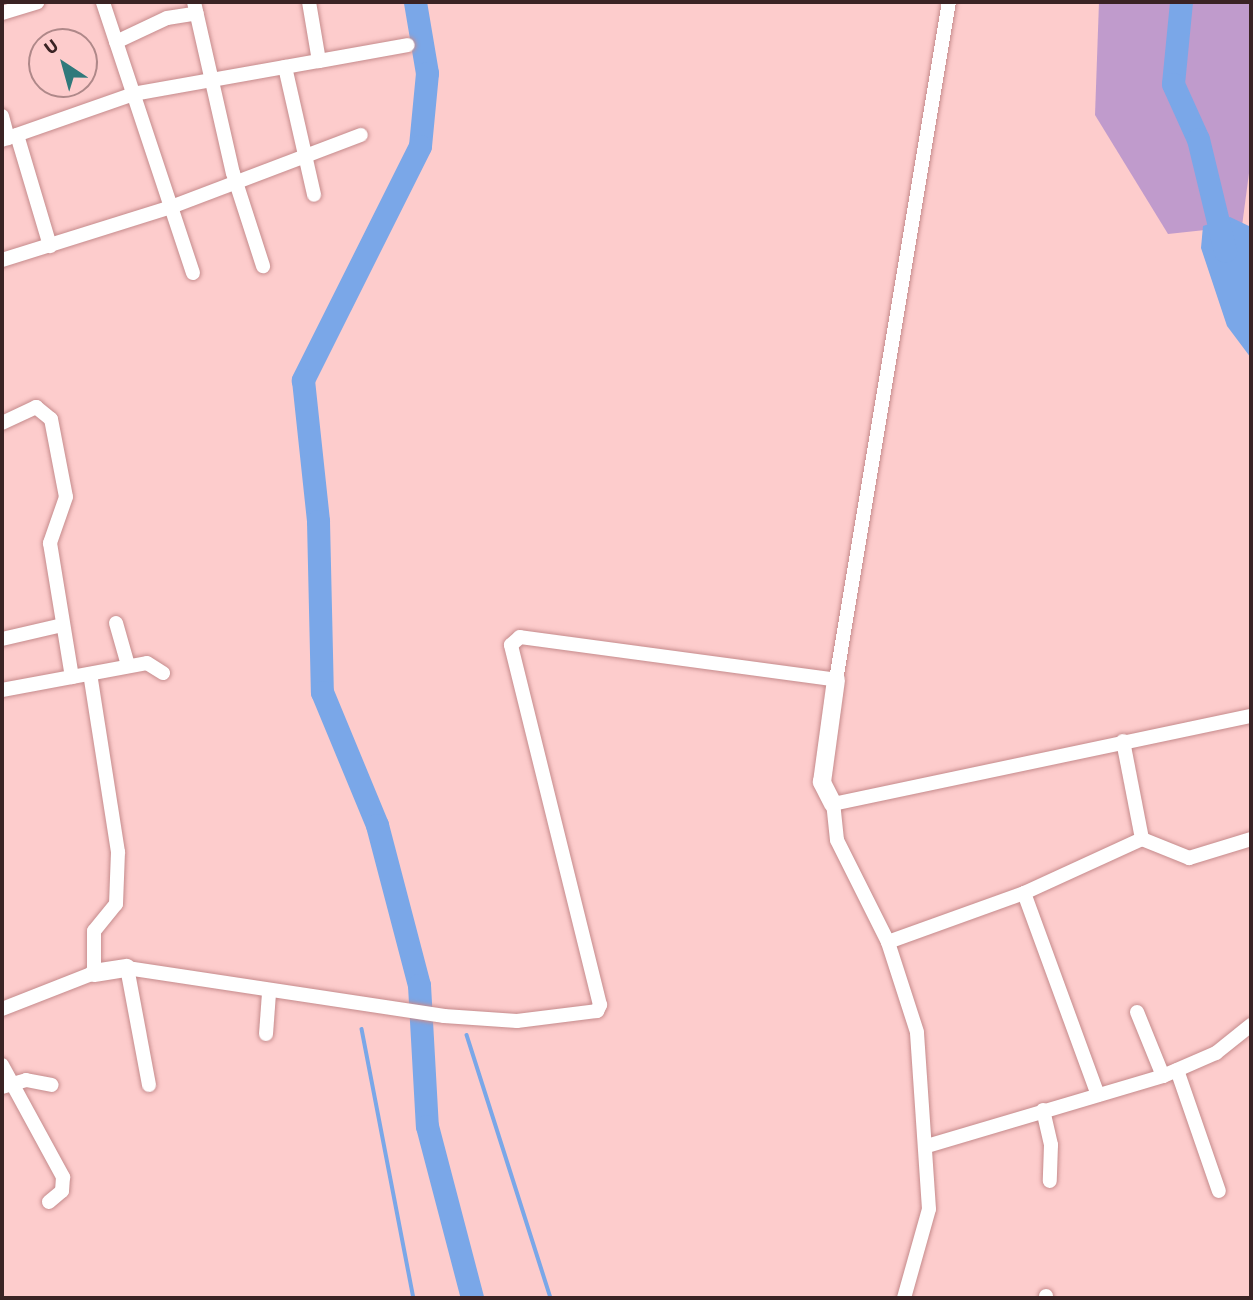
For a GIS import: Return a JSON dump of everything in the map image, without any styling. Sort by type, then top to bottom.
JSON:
[{"type":"street","points":[[2,13],[37,2]]},
{"type":"street","points":[[103,2],[193,273]]},
{"type":"street","points":[[309,2],[319,61]]},
{"type":"street","points":[[904,1298],[926,1231],[927,1146],[914,1010],[888,942],[837,840],[833,804],[822,782],[836,680],[948,2]]},
{"type":"street","points":[[116,42],[195,7],[237,186],[263,266]]},
{"type":"street","points":[[9,138],[133,94],[213,76],[285,67],[408,45]]},
{"type":"street","points":[[285,67],[314,195]]},
{"type":"street","points":[[2,116],[50,246]]},
{"type":"street","points":[[2,260],[237,186],[361,135]]},
{"type":"street","points":[[2,423],[36,407],[51,419],[66,497],[50,543],[72,677]]},
{"type":"street","points":[[116,623],[128,665]]},
{"type":"street","points":[[2,639],[62,625]]},
{"type":"street","points":[[2,1009],[94,973],[127,968],[269,993],[444,1016],[517,1021],[590,1015],[600,1005],[514,640],[836,680]]},
{"type":"street","points":[[2,690],[128,665],[147,663],[163,673]]},
{"type":"street","points":[[90,674],[118,852],[116,904],[94,932],[94,973]]},
{"type":"street","points":[[833,804],[1251,716]]},
{"type":"street","points":[[1123,741],[1142,839]]},
{"type":"street","points":[[888,942],[1024,893],[1142,839],[1189,858],[1251,839]]},
{"type":"street","points":[[1024,893],[1098,1095]]},
{"type":"street","points":[[127,968],[149,1085]]},
{"type":"street","points":[[266,1034],[269,993]]},
{"type":"street","points":[[1137,1012],[1163,1076]]},
{"type":"street","points":[[927,1146],[1163,1076],[1216,1053],[1251,1025]]},
{"type":"street","points":[[2,1065],[6,1085],[63,1177],[62,1191],[49,1202]]},
{"type":"street","points":[[1177,1070],[1219,1191]]},
{"type":"street","points":[[6,1085],[26,1080],[52,1085]]},
{"type":"street","points":[[1043,1110],[1051,1145],[1050,1181]]},
{"type":"shaded area","points":[[1099,2],[1251,2],[1251,158],[1242,226],[1168,234],[1095,115]]},
{"type":"water","points":[[1230,217],[1251,227],[1251,358],[1227,326],[1201,248],[1203,226]]},
{"type":"waterway","points":[[415,2],[427,73],[420,146],[303,380],[318,521],[322,692],[377,825],[419,985],[427,1126],[472,1298]]},
{"type":"waterway","points":[[1181,2],[1173,84],[1198,139],[1225,251]]},
{"type":"waterway","points":[[362,1029],[414,1298]]},
{"type":"waterway","points":[[467,1035],[551,1298]]}]
